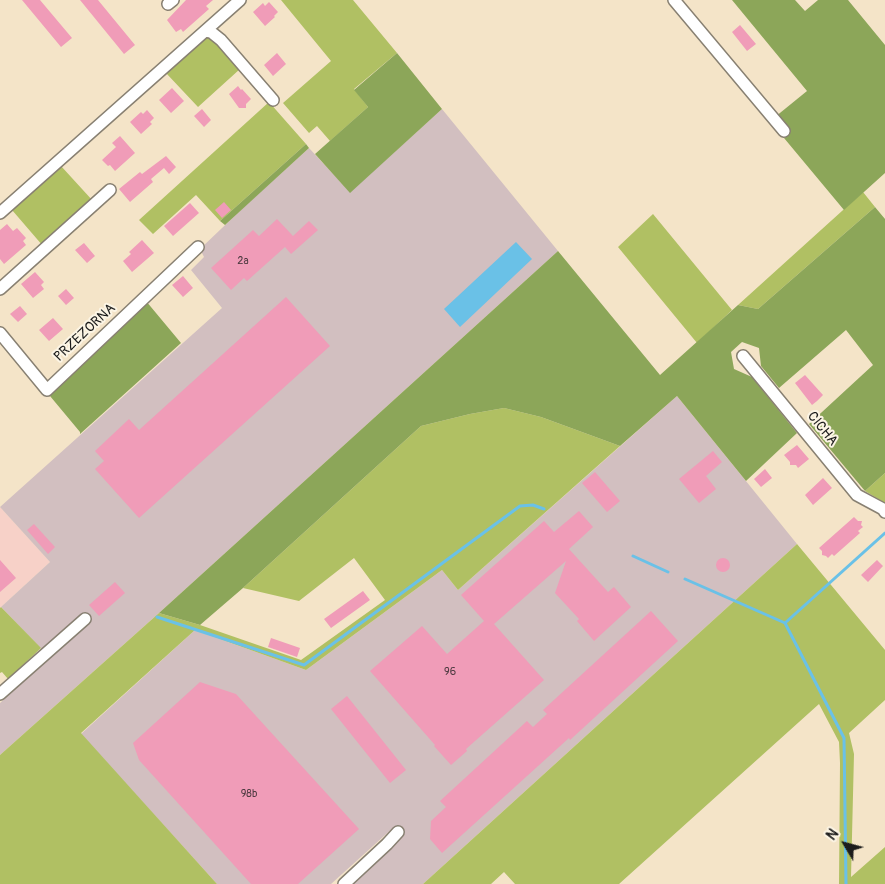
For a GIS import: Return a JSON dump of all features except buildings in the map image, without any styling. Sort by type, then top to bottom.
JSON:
[{"type":"street","points":[[0,212],[240,0]]},
{"type":"street","points":[[674,0],[784,131]]},
{"type":"street","points":[[205,31],[211,32],[221,40],[273,100]]},
{"type":"street","points":[[0,289],[110,190]]},
{"type":"street","name":"PRZEZORNA","points":[[0,333],[47,390],[198,247]]},
{"type":"street","name":"CICHA","points":[[743,356],[857,495],[883,509],[885,512]]},
{"type":"street","points":[[0,694],[85,620]]},
{"type":"street","points":[[344,884],[398,832]]},
{"type":"shaded area","points":[[442,109],[558,251],[0,755],[0,703],[50,658],[1,607],[50,562],[0,507],[222,308],[191,270],[204,257],[200,249],[309,148],[350,192]]},
{"type":"shaded area","points":[[677,396],[797,544],[423,884],[350,884],[402,837],[394,827],[331,884],[217,884],[81,734],[195,630],[306,670],[442,570],[458,590]]},
{"type":"shaded area","points":[[0,507],[50,562],[0,608]]},
{"type":"green space","points":[[281,0],[353,0],[397,53],[354,89],[368,107],[330,141],[317,126],[309,133],[283,103],[331,61]]},
{"type":"green space","points":[[732,0],[795,0],[805,11],[818,0],[848,0],[885,45],[885,173],[844,210],[784,138],[790,134],[775,117],[807,91]]},
{"type":"green space","points":[[205,38],[212,38],[240,69],[198,107],[166,73]]},
{"type":"green space","points":[[397,53],[442,109],[350,193],[315,154],[368,107],[354,90]]},
{"type":"green space","points":[[269,102],[306,144],[220,221],[196,195],[153,234],[139,220]]},
{"type":"green space","points":[[306,144],[309,148],[225,225],[220,221]]},
{"type":"green space","points":[[61,166],[93,201],[43,246],[12,210]]},
{"type":"green space","points":[[863,192],[875,207],[758,309],[738,305]]},
{"type":"green space","points":[[875,207],[885,219],[885,473],[865,491],[809,424],[873,365],[846,330],[779,388],[761,366],[759,348],[742,342],[731,352],[734,369],[752,377],[797,433],[746,481],[677,396],[620,446],[541,417],[504,408],[470,414],[421,426],[200,625],[159,613],[558,251],[660,375],[738,305],[758,309]]},
{"type":"green space","points":[[653,214],[732,310],[697,343],[618,247]]},
{"type":"green space","points":[[146,301],[181,343],[80,434],[50,396]]},
{"type":"green space","points":[[504,408],[541,417],[620,446],[458,590],[442,570],[306,670],[195,630],[81,733],[217,884],[0,884],[0,755],[159,613],[301,660],[385,600],[354,558],[299,601],[243,588],[421,426]]},
{"type":"green space","points":[[885,473],[885,503],[865,491]]},
{"type":"green space","points":[[797,544],[885,650],[885,700],[849,733],[854,754],[851,877],[885,847],[885,884],[839,884],[839,742],[819,704],[619,884],[515,884],[504,872],[491,884],[423,884]]},
{"type":"green space","points":[[1,607],[41,648],[8,679],[2,672],[0,673]]},
{"type":"water","points":[[516,242],[532,259],[460,327],[444,309]]},
{"type":"waterway","points":[[157,617],[304,665],[520,506],[533,505],[544,509]]},
{"type":"waterway","points":[[785,623],[885,533]]},
{"type":"waterway","points":[[633,556],[668,572]]},
{"type":"waterway","points":[[685,579],[785,623],[844,738],[846,884]]}]
